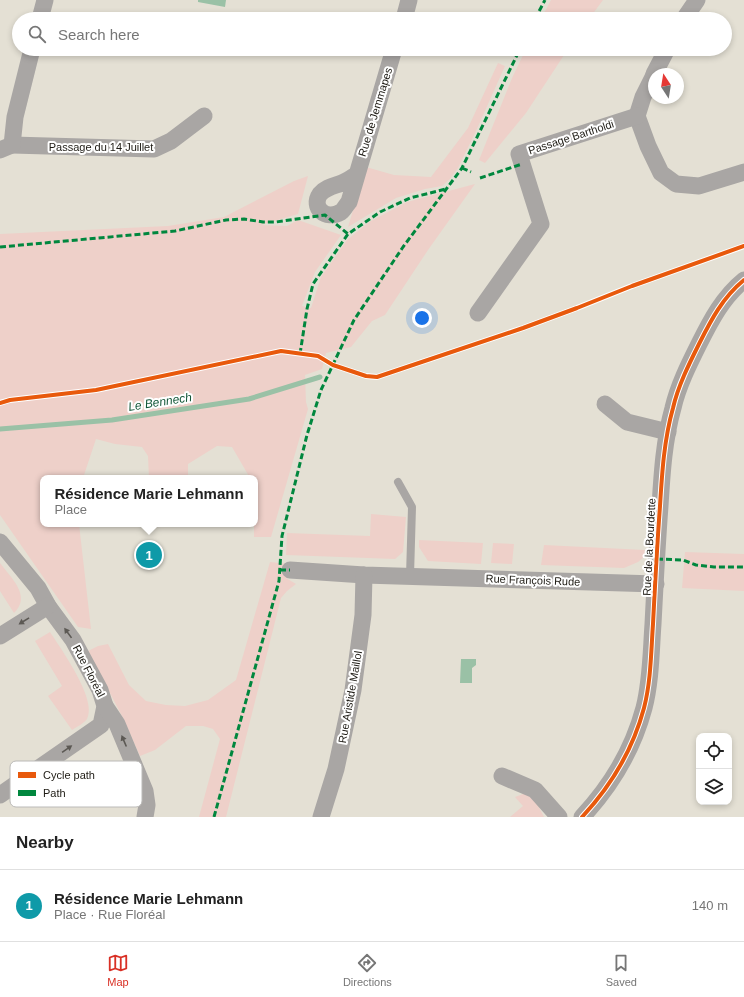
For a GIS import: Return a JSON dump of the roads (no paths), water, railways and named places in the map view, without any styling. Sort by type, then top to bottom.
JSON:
[{"type":"street","points":[[42,12],[45,0]]},
{"type":"street","points":[[406,12],[409,0]]},
{"type":"street","points":[[689,12],[697,0]]},
{"type":"street","points":[[6,148],[30,56]]},
{"type":"street","name":"Rue de Jemmapes","points":[[356,175],[392,56]]},
{"type":"street","points":[[657,68],[663,56]]},
{"type":"street","points":[[648,87],[637,116],[648,146],[661,173],[676,184],[699,186],[744,172]]},
{"type":"street","name":"Passage du 14 Juillet","points":[[6,148],[154,149],[171,141],[204,116]]},
{"type":"street","name":"Passage Bartholdi","points":[[478,313],[541,224],[519,154],[637,116]]},
{"type":"street","name":"Rue de la Bourdette","points":[[582,817],[599,799],[620,766],[634,738],[644,708],[649,678],[663,457],[675,401],[688,367],[714,315],[730,294],[744,280]]},
{"type":"street","points":[[606,404],[627,422],[668,432]]},
{"type":"street","name":"Rue Floréal","points":[[0,542],[38,588],[48,606],[73,640],[100,690],[105,706],[101,725],[49,761]]},
{"type":"street","name":"Rue François Rude","points":[[290,570],[364,575],[656,584]]},
{"type":"street","name":"Rue Aristide Maillol","points":[[321,817],[336,769],[353,690],[363,615],[364,575]]},
{"type":"street","points":[[0,636],[48,606]]},
{"type":"street","points":[[105,706],[117,724],[132,761]]},
{"type":"street","points":[[502,776],[535,790],[559,817]]},
{"type":"street","points":[[142,784],[145,791],[147,805],[145,817]]},
{"type":"street","name":"Rue Floréal","points":[[0,795],[10,788]]},
{"type":"lane","points":[[398,482],[412,507],[410,576]]},
{"type":"waterway","name":"Le Bennech","points":[[0,429],[112,420],[249,399],[320,377]]},
{"type":"place","name":"Résidence Marie Lehmann","points":[[149,555]]}]
